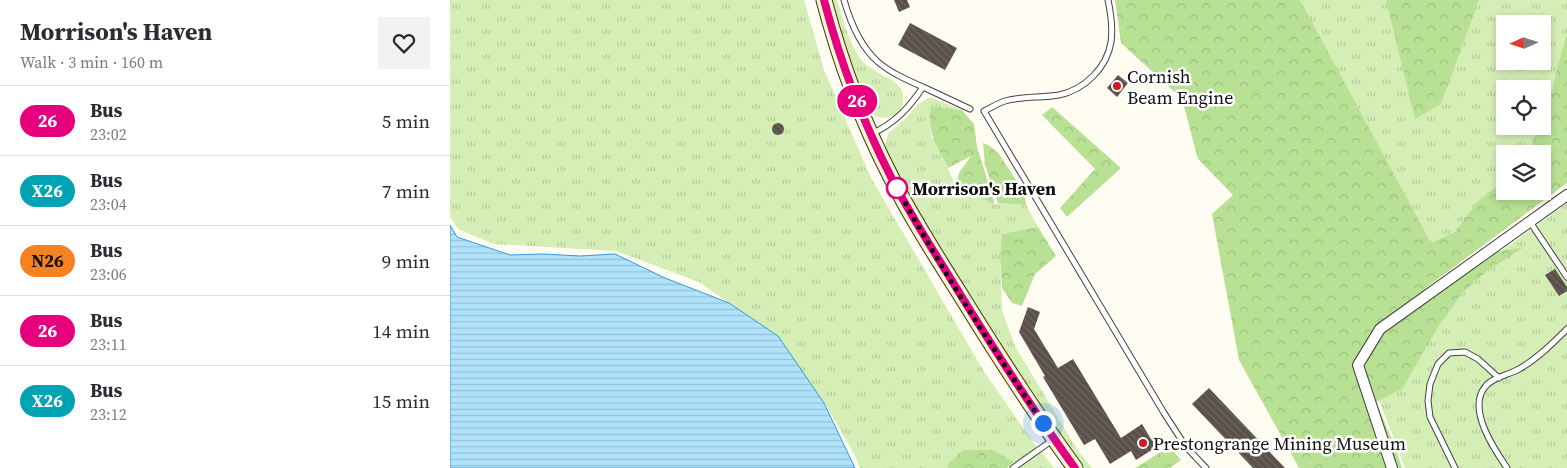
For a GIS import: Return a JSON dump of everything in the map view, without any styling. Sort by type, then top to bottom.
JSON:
[{"type":"main road","points":[[824,0],[843,66],[891,178],[1001,360],[1075,468]]},
{"type":"street","points":[[1392,468],[1358,365],[1380,329],[1567,195]]},
{"type":"lane","points":[[844,0],[864,46],[878,62],[895,74],[970,109]]},
{"type":"lane","points":[[1108,0],[1112,19],[1111,44],[1102,64],[1089,81],[1061,95],[1005,101],[984,111],[1164,413],[1186,447],[1206,468]]},
{"type":"lane","points":[[871,134],[896,119],[911,104],[922,87]]},
{"type":"lane","points":[[1530,222],[1567,277]]},
{"type":"lane","points":[[1507,468],[1487,437],[1480,414],[1479,396],[1486,385],[1519,369],[1567,329]]},
{"type":"lane","points":[[1455,468],[1430,417],[1428,401],[1430,384],[1438,364],[1449,353],[1465,352],[1478,359],[1499,378]]},
{"type":"lane","points":[[1013,468],[1054,439]]},
{"type":"green space","points":[[450,0],[804,0],[824,70],[871,178],[983,370],[1033,442],[1054,468],[1019,468],[1014,462],[947,464],[949,468],[860,468],[828,408],[773,334],[699,282],[616,251],[493,244],[458,229],[450,217]]},
{"type":"green space","points":[[831,0],[837,0],[854,49],[864,63],[901,89],[902,105],[894,115],[886,118],[879,117],[867,110]]},
{"type":"green space","points":[[1115,0],[1300,0],[1431,243],[1455,232],[1477,202],[1496,187],[1496,200],[1544,200],[1423,290],[1495,252],[1524,247],[1487,271],[1463,292],[1438,327],[1402,389],[1376,402],[1402,468],[1299,468],[1239,360],[1212,214],[1233,195],[1198,159],[1182,99],[1121,43]]},
{"type":"green space","points":[[1300,0],[1567,0],[1567,176],[1551,189],[1551,145],[1496,145],[1496,200],[1537,200],[1419,293]]},
{"type":"green space","points":[[1386,0],[1479,0],[1441,104],[1415,119]]},
{"type":"green space","points":[[1567,35],[1567,183],[1551,195],[1551,145],[1531,145],[1535,135],[1551,135],[1551,100],[1557,68]]},
{"type":"green space","points":[[928,98],[962,110],[932,106],[930,133],[956,186],[995,205],[998,203],[1026,205],[1038,227],[1002,234],[1000,255],[1002,311],[1015,346],[1078,451],[1092,468],[1084,468],[1023,383],[927,229],[885,151],[888,134],[918,104]]},
{"type":"green space","points":[[931,106],[962,110],[974,124],[977,147],[995,205],[956,186],[959,173],[971,156],[948,168],[931,132]]},
{"type":"green space","points":[[1052,107],[1121,168],[1067,217],[1060,208],[1095,169],[1042,115]]},
{"type":"green space","points":[[983,143],[999,154],[1025,194],[1026,205],[998,203],[985,165]]},
{"type":"green space","points":[[1567,203],[1567,468],[1405,468],[1366,366],[1380,340]]},
{"type":"green space","points":[[1038,227],[1056,256],[1035,274],[1022,306],[1012,303],[1002,288],[1000,255],[1002,234]]},
{"type":"green space","points":[[1169,447],[1181,460],[1170,468],[1135,468]]},
{"type":"green space","points":[[963,450],[993,450],[1014,462],[1007,468],[949,468],[947,465]]},
{"type":"water","points":[[450,225],[457,237],[510,255],[580,256],[615,254],[665,278],[729,303],[778,336],[824,403],[855,468],[450,468]]},
{"type":"building","points":[[894,0],[907,0],[910,7],[899,12]]},
{"type":"building","points":[[910,23],[957,48],[945,70],[898,45]]},
{"type":"building","name":"Cornish Beam Engine","points":[[1118,75],[1128,83],[1117,97],[1107,88]]},
{"type":"building","points":[[780,123],[783,124],[783,134],[776,135],[773,134],[772,127],[773,124]]},
{"type":"building","points":[[1555,269],[1567,287],[1567,291],[1559,296],[1545,275]]},
{"type":"building","points":[[1028,307],[1040,312],[1034,329],[1058,368],[1073,359],[1121,438],[1142,424],[1151,439],[1153,438],[1158,446],[1136,460],[1131,451],[1110,464],[1095,439],[1084,445],[1043,377],[1045,376],[1019,332]]},
{"type":"building","points":[[1209,388],[1285,468],[1253,468],[1192,404]]},
{"type":"bus line","name":"26","points":[[824,0],[843,66],[891,178],[1001,360],[1075,468]]},
{"type":"place","name":"Cornish Beam Engine","points":[[1117,86]]},
{"type":"place","name":"Morrison's Haven","points":[[897,188]]},
{"type":"place","name":"Prestongrange Mining Museum","points":[[1143,443]]},
{"type":"route","points":[[897,188],[1001,360],[1043,423]]}]
